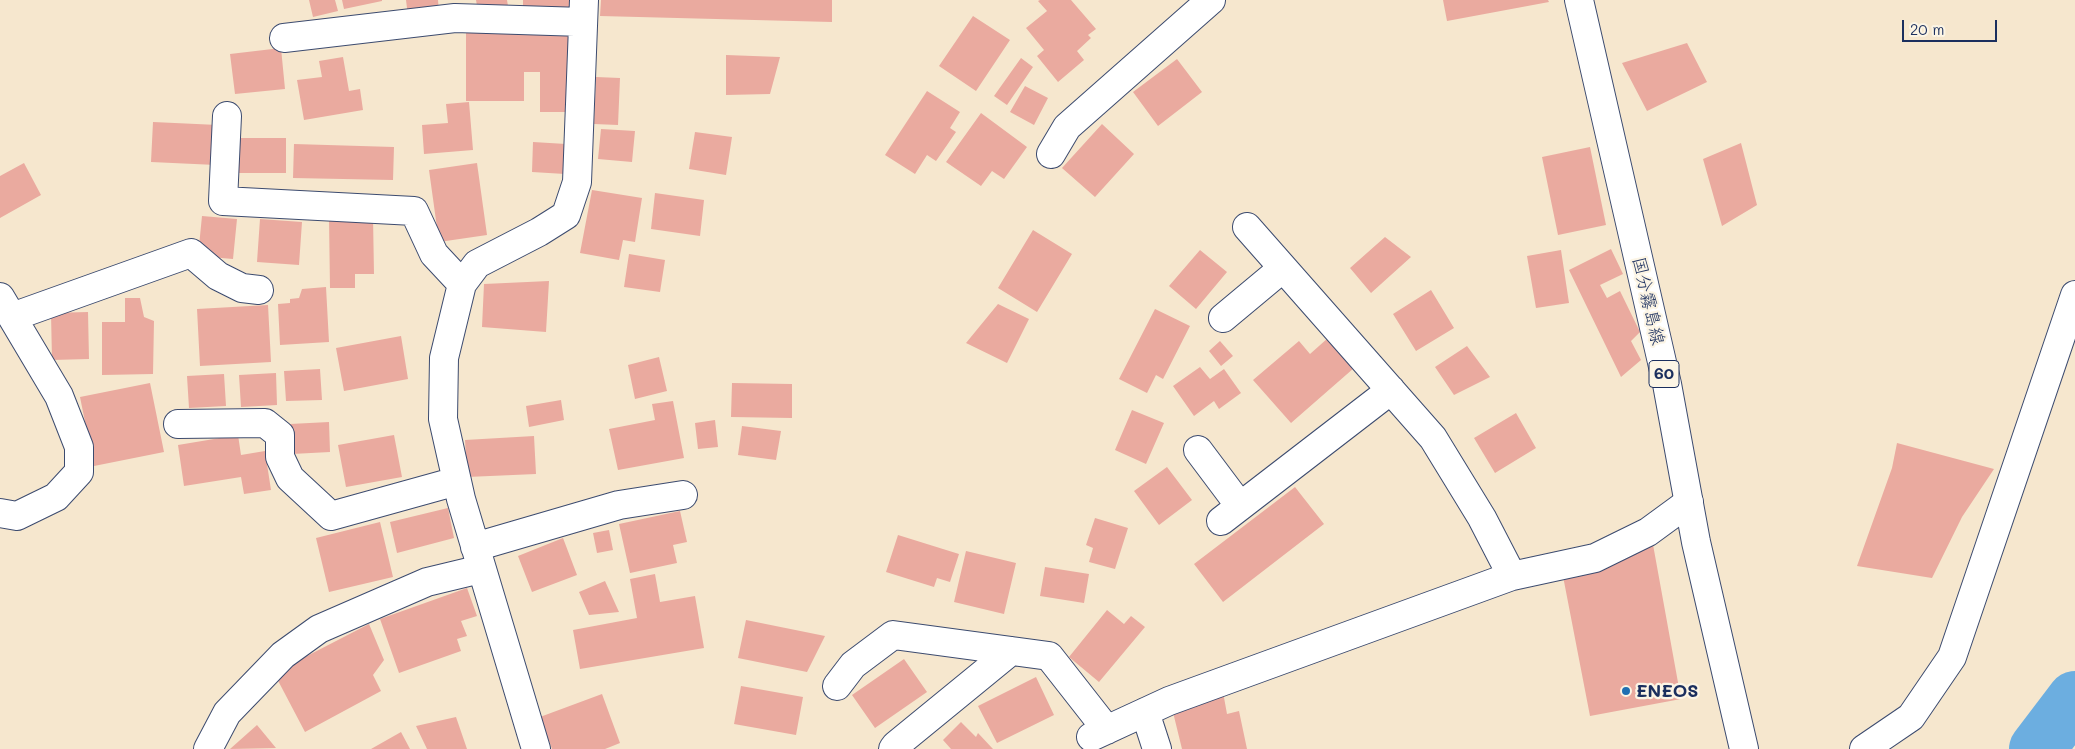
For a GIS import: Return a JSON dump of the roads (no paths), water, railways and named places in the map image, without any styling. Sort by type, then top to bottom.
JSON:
[{"type":"street","points":[[1051,154],[1067,127],[1211,0]]},
{"type":"street","name":"国分霧島線","points":[[1579,0],[1667,384],[1689,502],[1744,749]]},
{"type":"street","points":[[284,38],[455,18],[584,11],[577,182],[566,215],[477,264],[462,284],[444,358],[442,419],[478,558],[536,749]]},
{"type":"street","points":[[227,116],[223,201],[414,212],[434,254],[462,284]]},
{"type":"street","points":[[1247,227],[1433,438],[1482,518],[1512,576]]},
{"type":"street","points":[[0,513],[17,516],[56,497],[79,472],[79,447],[60,396],[6,307],[191,253],[218,276],[242,288],[259,290]]},
{"type":"street","points":[[1223,318],[1284,268]]},
{"type":"street","points":[[1864,749],[1910,717],[1952,656],[2075,295]]},
{"type":"street","points":[[1198,450],[1230,514],[1392,390]]},
{"type":"street","points":[[178,424],[266,423],[280,435],[280,457],[290,478],[331,516],[457,481]]},
{"type":"street","points":[[208,749],[227,714],[283,655],[320,629],[478,558],[619,505],[683,496]]},
{"type":"street","points":[[837,686],[853,665],[893,635],[1049,656],[1099,734],[1169,701],[1512,576],[1595,558],[1648,532],[1689,502]]},
{"type":"street","points":[[894,749],[896,744],[1011,651]]},
{"type":"street","points":[[1145,712],[1157,749]]},
{"type":"waterway","points":[[2037,749],[2075,699]]},
{"type":"place","name":"ENEOS","points":[[1626,691]]}]
